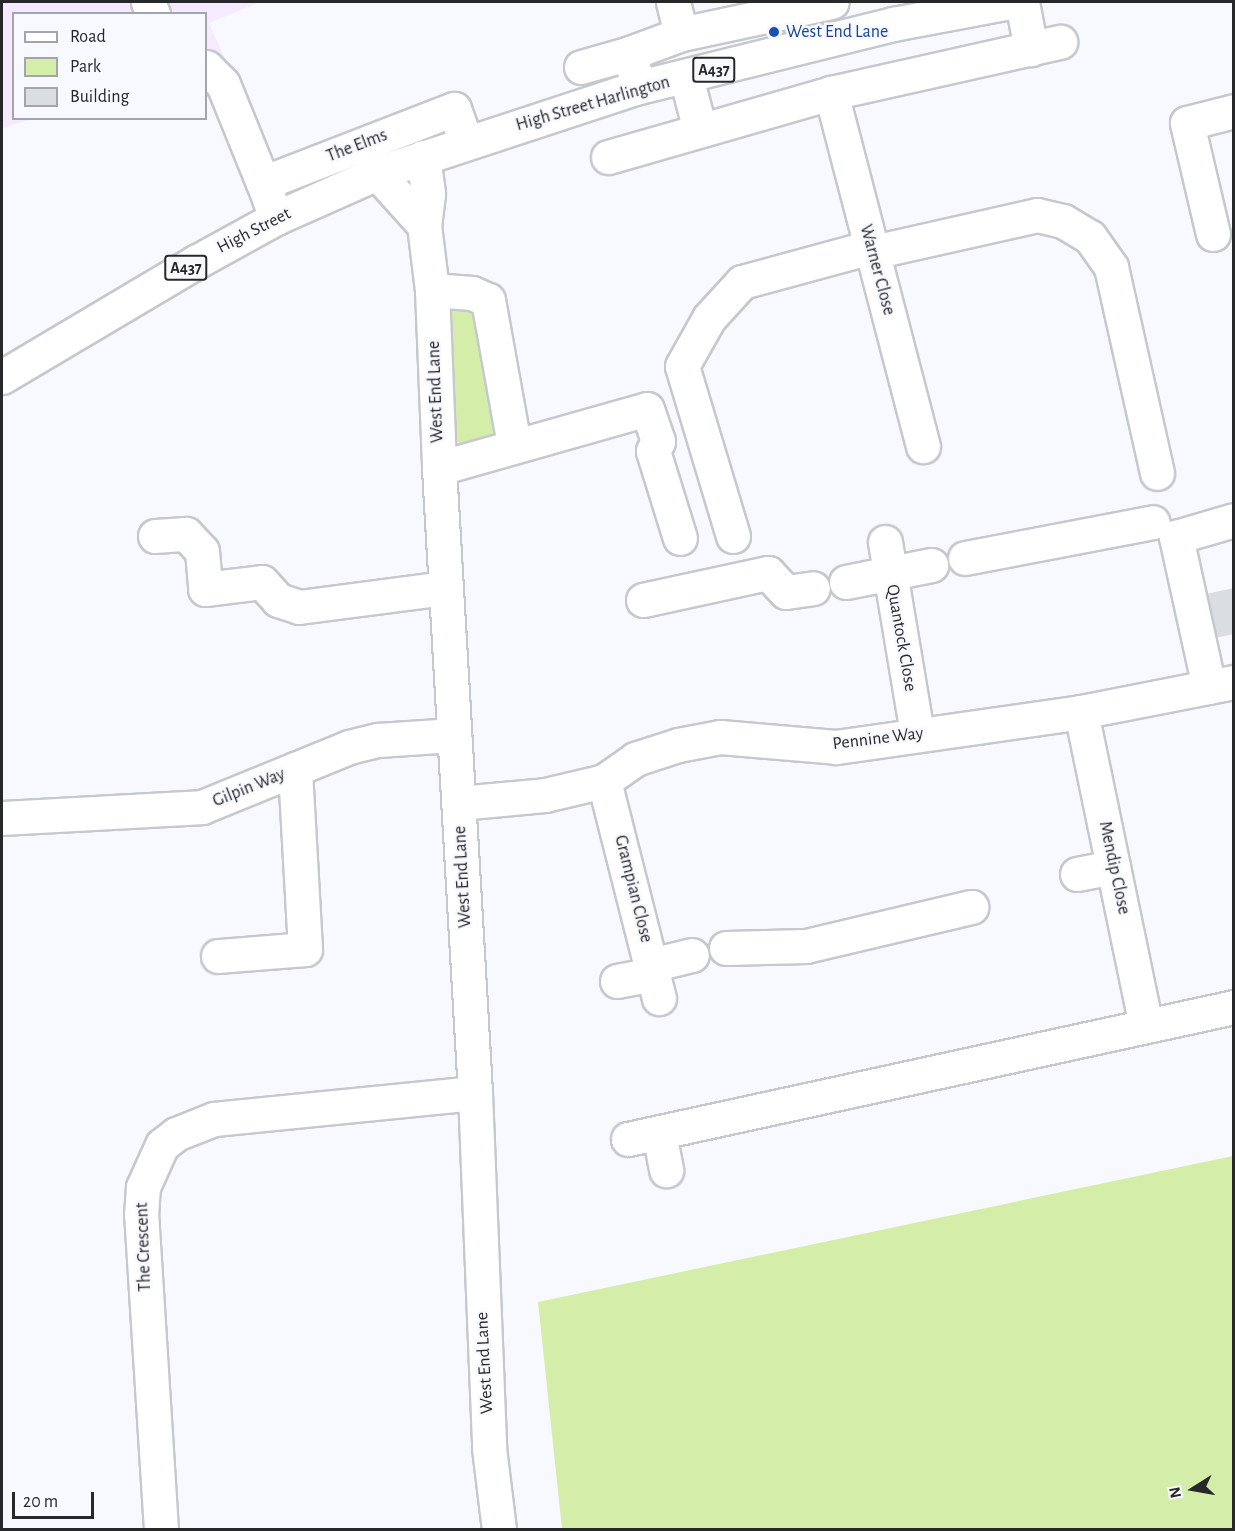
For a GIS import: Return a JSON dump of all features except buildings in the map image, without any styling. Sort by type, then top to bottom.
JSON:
[{"type":"street","points":[[673,2],[681,34]]},
{"type":"street","points":[[581,67],[630,53],[681,34],[832,2]]},
{"type":"street","name":"High Street Harlington","points":[[423,157],[639,87],[686,77],[954,6],[1010,2]]},
{"type":"street","points":[[608,157],[831,93],[1046,46],[1022,2]]},
{"type":"street","points":[[630,53],[639,87]]},
{"type":"street","points":[[207,68],[224,84],[276,218]]},
{"type":"street","points":[[686,77],[700,130]]},
{"type":"street","name":"Warner Close","points":[[831,93],[923,446]]},
{"type":"street","name":"The Elms","points":[[263,183],[454,109],[466,142]]},
{"type":"street","points":[[1213,234],[1187,123],[1233,111]]},
{"type":"street","name":"High Street","points":[[2,377],[276,218],[377,173],[423,157]]},
{"type":"street","name":"West End Lane","points":[[423,157],[428,195],[424,225],[432,290],[439,468],[475,1093],[489,1448],[499,1530]]},
{"type":"street","points":[[377,173],[424,225]]},
{"type":"street","points":[[733,536],[682,366],[709,318],[742,282],[872,250],[1037,215],[1063,222],[1090,237],[1111,267],[1157,473]]},
{"type":"street","points":[[432,290],[472,293],[488,300],[514,445]]},
{"type":"street","points":[[439,468],[647,409],[658,441],[653,451],[680,538]]},
{"type":"street","points":[[1221,684],[1176,537],[1233,520]]},
{"type":"street","points":[[965,558],[1153,522]]},
{"type":"street","points":[[154,536],[186,534],[202,551],[205,589],[262,582],[278,600],[300,608],[446,588]]},
{"type":"street","points":[[846,582],[887,558],[931,566]]},
{"type":"street","name":"Quantock Close","points":[[887,558],[917,734]]},
{"type":"street","points":[[643,600],[768,573],[786,592],[813,588]]},
{"type":"street","name":"Pennine Way","points":[[459,803],[545,795],[604,781],[636,759],[678,745],[720,737],[836,747],[1081,712],[1221,684]]},
{"type":"street","name":"Mendip Close","points":[[1081,712],[1146,1025]]},
{"type":"street","name":"Gilpin Way","points":[[2,819],[202,807],[349,747],[378,740],[454,735]]},
{"type":"street","points":[[218,956],[305,949],[295,769]]},
{"type":"street","name":"Grampian Close","points":[[604,781],[654,979]]},
{"type":"street","points":[[1077,874],[1113,867]]},
{"type":"street","points":[[726,948],[806,946],[971,907]]},
{"type":"street","points":[[617,981],[654,979],[692,955]]},
{"type":"street","points":[[666,1170],[643,1136],[1233,1007]]},
{"type":"street","name":"The Crescent","points":[[161,1530],[141,1215],[143,1187],[162,1145],[176,1134],[214,1119],[475,1093]]},
{"type":"shaded area","points":[[2,2],[260,2],[209,23],[225,59],[207,70],[207,12],[12,12],[12,120],[30,120],[2,128]]},
{"type":"green space","points":[[455,303],[476,304],[497,423],[491,439],[464,447],[446,431],[447,311]]},
{"type":"green space","points":[[1233,1156],[1233,1529],[562,1529],[538,1302]]},
{"type":"place","name":"West End Lane","points":[[774,32]]}]
